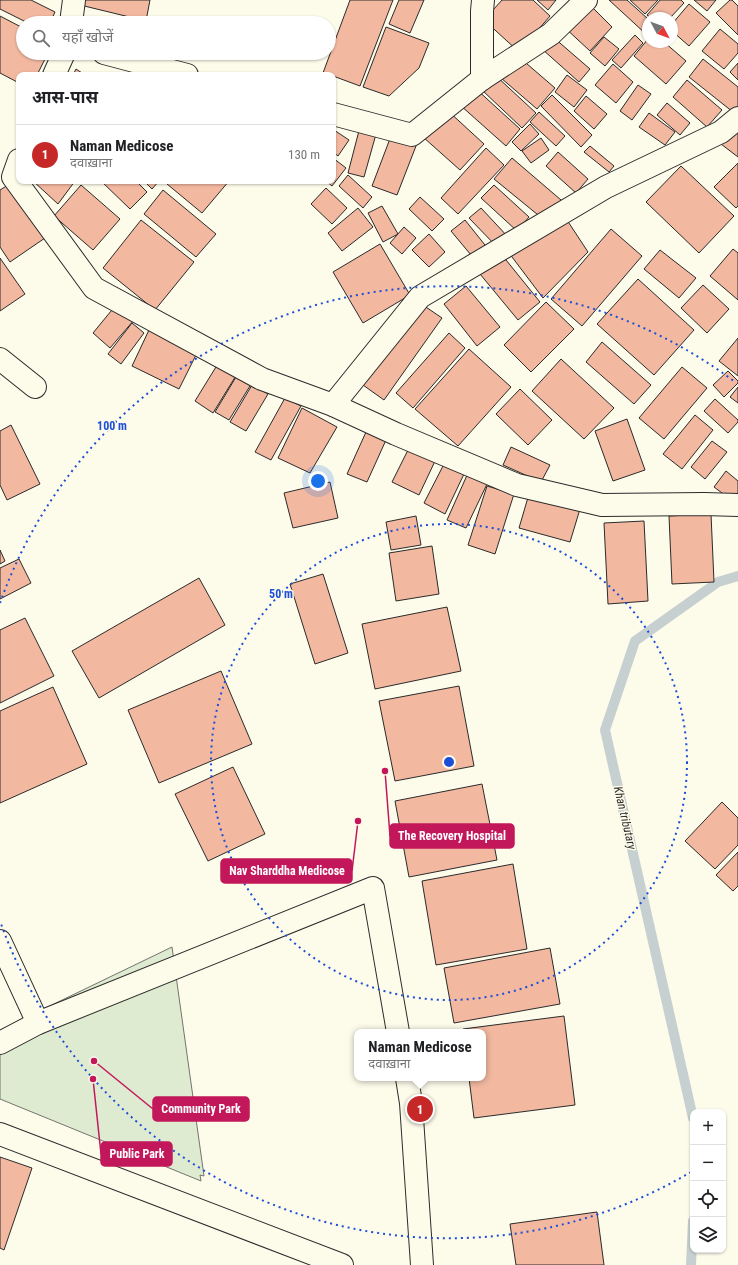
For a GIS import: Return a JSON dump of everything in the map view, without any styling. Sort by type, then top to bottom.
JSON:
[{"type":"street","points":[[72,16],[74,0]]},
{"type":"street","points":[[482,79],[483,0]]},
{"type":"street","points":[[336,115],[412,135],[482,79],[551,34],[586,0]]},
{"type":"street","points":[[55,72],[61,60]]},
{"type":"street","points":[[130,60],[176,72]]},
{"type":"street","points":[[334,405],[420,297],[606,187],[721,132],[738,118]]},
{"type":"street","points":[[16,168],[13,177],[16,181]]},
{"type":"street","points":[[18,184],[94,288],[262,379],[334,405],[396,434],[517,485],[602,505],[738,505]]},
{"type":"street","points":[[0,359],[35,387]]},
{"type":"street","points":[[0,1043],[38,1023],[373,888],[397,1029]]},
{"type":"street","points":[[0,941],[38,1023]]},
{"type":"street","points":[[407,1081],[411,1103],[422,1265]]},
{"type":"street","points":[[0,1134],[342,1265]]},
{"type":"green space","points":[[172,947],[204,1176],[200,1175],[201,1181],[0,1099],[0,1030]]},
{"type":"building","points":[[0,0],[31,0],[55,12],[53,16],[16,17],[0,9]]},
{"type":"building","points":[[77,0],[150,0],[147,16],[125,16],[76,4]]},
{"type":"building","points":[[350,0],[393,0],[360,86],[336,77],[336,72],[323,72],[328,60],[336,60],[336,38]]},
{"type":"building","points":[[399,0],[424,0],[410,33],[389,24]]},
{"type":"building","points":[[502,0],[533,0],[550,16],[519,52],[484,20]]},
{"type":"building","points":[[537,0],[556,0],[548,10]]},
{"type":"building","points":[[609,0],[627,0],[642,14],[642,30]]},
{"type":"building","points":[[630,0],[658,0],[647,12],[643,12]]},
{"type":"building","points":[[660,0],[681,0],[684,3],[676,12],[650,12]]},
{"type":"building","points":[[694,0],[716,0],[707,11]]},
{"type":"building","points":[[730,0],[738,6],[738,35],[716,13]]},
{"type":"building","points":[[586,1],[612,27],[590,51],[563,26]]},
{"type":"building","points":[[689,4],[710,22],[689,46],[678,36],[678,17]]},
{"type":"building","points":[[0,16],[16,24],[16,60],[44,60],[38,72],[16,72],[16,81],[0,73]]},
{"type":"building","points":[[386,27],[429,43],[419,68],[389,96],[363,87]]},
{"type":"building","points":[[720,29],[738,44],[738,53],[724,69],[702,51]]},
{"type":"building","points":[[635,35],[642,42],[642,44],[621,68],[612,60]]},
{"type":"building","points":[[553,37],[590,69],[579,82],[542,49]]},
{"type":"building","points":[[604,37],[619,49],[605,66],[590,53]]},
{"type":"building","points":[[642,46],[642,48],[671,48],[686,61],[666,84],[634,56]]},
{"type":"building","points":[[519,57],[555,88],[537,109],[501,78]]},
{"type":"building","points":[[703,59],[738,87],[738,116],[689,77]]},
{"type":"building","points":[[738,63],[738,80],[730,72]]},
{"type":"building","points":[[613,64],[633,82],[616,103],[595,85]]},
{"type":"building","points":[[495,75],[536,113],[522,128],[482,90]]},
{"type":"building","points":[[567,75],[587,90],[574,107],[555,92]]},
{"type":"building","points":[[687,80],[722,110],[707,127],[673,97]]},
{"type":"building","points":[[638,85],[651,94],[632,120],[620,111]]},
{"type":"building","points":[[475,88],[520,129],[506,146],[460,105]]},
{"type":"building","points":[[552,95],[592,135],[581,147],[541,106]]},
{"type":"building","points":[[586,96],[607,114],[594,129],[574,111]]},
{"type":"building","points":[[667,103],[690,123],[680,135],[657,115]]},
{"type":"building","points":[[447,110],[484,144],[460,170],[423,137]]},
{"type":"building","points":[[539,112],[565,136],[556,146],[530,122]]},
{"type":"building","points":[[649,113],[675,132],[665,145],[639,127]]},
{"type":"building","points":[[361,123],[378,127],[364,177],[348,173]]},
{"type":"building","points":[[530,124],[539,134],[521,151],[512,142]]},
{"type":"building","points":[[738,128],[738,157],[721,144]]},
{"type":"building","points":[[336,131],[349,140],[338,156],[336,154]]},
{"type":"building","points":[[391,136],[416,146],[397,195],[372,186]]},
{"type":"building","points":[[541,138],[549,150],[531,163],[522,151]]},
{"type":"building","points":[[590,146],[614,166],[609,172],[584,152]]},
{"type":"building","points":[[486,148],[504,165],[458,214],[441,198]]},
{"type":"building","points":[[558,152],[588,179],[576,193],[546,166]]},
{"type":"building","points":[[512,158],[568,206],[543,219],[494,179]]},
{"type":"building","points":[[336,160],[346,168],[336,181]]},
{"type":"building","points":[[738,163],[738,206],[736,208],[714,187]]},
{"type":"building","points":[[681,166],[734,216],[699,253],[646,202]]},
{"type":"building","points":[[348,175],[372,197],[363,208],[339,186]]},
{"type":"building","points":[[36,184],[73,184],[58,204]]},
{"type":"building","points":[[104,184],[139,184],[147,192],[130,209]]},
{"type":"building","points":[[147,184],[156,184],[152,189]]},
{"type":"building","points":[[167,184],[226,184],[202,213]]},
{"type":"building","points":[[8,185],[45,238],[10,262],[0,247],[0,190]]},
{"type":"building","points":[[81,185],[120,219],[93,250],[54,216]]},
{"type":"building","points":[[494,185],[529,217],[517,231],[481,198]]},
{"type":"building","points":[[326,188],[347,208],[332,224],[311,204]]},
{"type":"building","points":[[163,190],[216,234],[196,257],[144,214]]},
{"type":"building","points":[[420,197],[444,219],[432,231],[409,209]]},
{"type":"building","points":[[382,206],[398,234],[383,242],[368,213]]},
{"type":"building","points":[[358,208],[373,227],[342,251],[328,233]]},
{"type":"building","points":[[481,208],[509,238],[498,248],[469,218]]},
{"type":"building","points":[[563,214],[588,252],[543,298],[509,253]]},
{"type":"building","points":[[141,220],[194,262],[155,310],[103,268]]},
{"type":"building","points":[[465,220],[489,250],[476,261],[451,231]]},
{"type":"building","points":[[404,227],[416,238],[402,254],[390,243]]},
{"type":"building","points":[[611,229],[642,256],[582,326],[551,299]]},
{"type":"building","points":[[429,234],[445,252],[429,267],[412,250]]},
{"type":"building","points":[[380,244],[410,295],[363,323],[333,272]]},
{"type":"building","points":[[733,249],[738,253],[738,300],[710,276]]},
{"type":"building","points":[[660,250],[696,278],[679,298],[644,269]]},
{"type":"building","points":[[502,255],[540,302],[518,320],[480,274]]},
{"type":"building","points":[[0,258],[25,294],[0,311]]},
{"type":"building","points":[[638,279],[694,330],[654,375],[597,324]]},
{"type":"building","points":[[703,285],[729,309],[707,333],[681,308]]},
{"type":"building","points":[[466,286],[500,327],[477,346],[444,304]]},
{"type":"building","points":[[546,302],[574,329],[531,372],[504,345]]},
{"type":"building","points":[[420,303],[442,318],[384,400],[363,385]]},
{"type":"building","points":[[116,305],[134,320],[110,348],[93,333]]},
{"type":"building","points":[[132,323],[144,333],[121,364],[108,354]]},
{"type":"building","points":[[149,330],[197,353],[179,389],[132,366]]},
{"type":"building","points":[[449,333],[465,348],[413,408],[396,393]]},
{"type":"building","points":[[738,338],[738,376],[719,361]]},
{"type":"building","points":[[602,342],[651,385],[634,404],[586,362]]},
{"type":"building","points":[[469,349],[511,387],[458,446],[415,409]]},
{"type":"building","points":[[561,359],[614,408],[584,439],[532,391]]},
{"type":"building","points":[[219,362],[237,374],[213,413],[195,401]]},
{"type":"building","points":[[682,367],[707,388],[664,439],[639,418]]},
{"type":"building","points":[[728,371],[738,381],[738,383],[724,397],[713,385]]},
{"type":"building","points":[[239,372],[253,381],[229,420],[215,412]]},
{"type":"building","points":[[252,385],[268,394],[246,431],[230,422]]},
{"type":"building","points":[[738,387],[738,403],[730,397]]},
{"type":"building","points":[[520,389],[552,420],[528,445],[496,414]]},
{"type":"building","points":[[285,398],[301,406],[271,460],[255,452]]},
{"type":"building","points":[[715,399],[738,420],[738,422],[728,433],[704,411]]},
{"type":"building","points":[[302,408],[337,427],[310,473],[278,458]]},
{"type":"building","points":[[695,415],[713,430],[682,469],[663,454]]},
{"type":"building","points":[[627,419],[645,470],[613,481],[595,431]]},
{"type":"building","points":[[11,425],[40,484],[7,500],[0,485],[0,431]]},
{"type":"building","points":[[366,432],[386,440],[367,482],[347,474]]},
{"type":"building","points":[[712,441],[727,452],[705,479],[691,467]]},
{"type":"building","points":[[410,446],[436,459],[419,495],[392,482]]},
{"type":"building","points":[[511,447],[550,465],[541,482],[503,465]]},
{"type":"building","points":[[444,464],[464,474],[445,514],[424,503]]},
{"type":"building","points":[[726,471],[738,481],[738,497],[734,502],[714,487]]},
{"type":"building","points":[[468,473],[488,482],[466,528],[447,520]]},
{"type":"building","points":[[330,482],[338,518],[293,528],[284,493]]},
{"type":"building","points":[[487,486],[514,494],[495,554],[468,545]]},
{"type":"building","points":[[529,494],[580,509],[570,542],[519,528]]},
{"type":"building","points":[[711,514],[714,582],[672,584],[669,516]]},
{"type":"building","points":[[416,516],[421,545],[391,550],[386,522]]},
{"type":"building","points":[[644,521],[648,601],[608,604],[604,523]]},
{"type":"building","points":[[432,546],[439,594],[396,601],[389,553]]},
{"type":"building","points":[[0,550],[5,561],[0,564]]},
{"type":"building","points":[[19,559],[31,583],[0,599],[0,568]]},
{"type":"building","points":[[323,574],[348,653],[315,664],[290,584]]},
{"type":"building","points":[[199,578],[225,625],[99,698],[72,651]]},
{"type":"building","points":[[447,607],[461,671],[375,689],[362,624]]},
{"type":"building","points":[[25,618],[54,676],[0,703],[0,630]]},
{"type":"building","points":[[221,671],[252,744],[159,783],[128,710]]},
{"type":"building","points":[[459,686],[474,766],[395,781],[379,701]]},
{"type":"building","points":[[53,687],[87,764],[0,803],[0,711]]},
{"type":"building","points":[[233,767],[265,834],[208,861],[175,794]]},
{"type":"building","points":[[482,784],[497,860],[409,877],[395,801]]},
{"type":"building","points":[[722,802],[738,818],[738,845],[715,869],[685,841]]},
{"type":"building","points":[[738,852],[738,886],[733,891],[716,875]]},
{"type":"building","points":[[513,864],[527,949],[436,965],[422,881]]},
{"type":"building","points":[[550,948],[560,1004],[454,1023],[444,968]]},
{"type":"building","points":[[564,1016],[575,1105],[474,1118],[469,1081],[486,1081],[486,1029],[463,1029]]},
{"type":"building","points":[[0,1157],[32,1168],[4,1250],[0,1248]]},
{"type":"building","points":[[597,1212],[604,1265],[516,1265],[510,1224]]},
{"type":"waterway","name":"Khan tributary","points":[[691,1109],[605,730],[635,641],[718,582],[738,576]]},
{"type":"waterway","name":"Khan tributary","points":[[691,1265],[692,1253]]},
{"type":"place","name":"The Recovery Hospital","points":[[385,771]]},
{"type":"place","name":"Nav Sharddha Medicose","points":[[358,821]]},
{"type":"place","name":"Community Park","points":[[94,1061]]},
{"type":"place","name":"Public Park","points":[[93,1079]]},
{"type":"place","name":"Naman Medicose","points":[[420,1109]]}]
